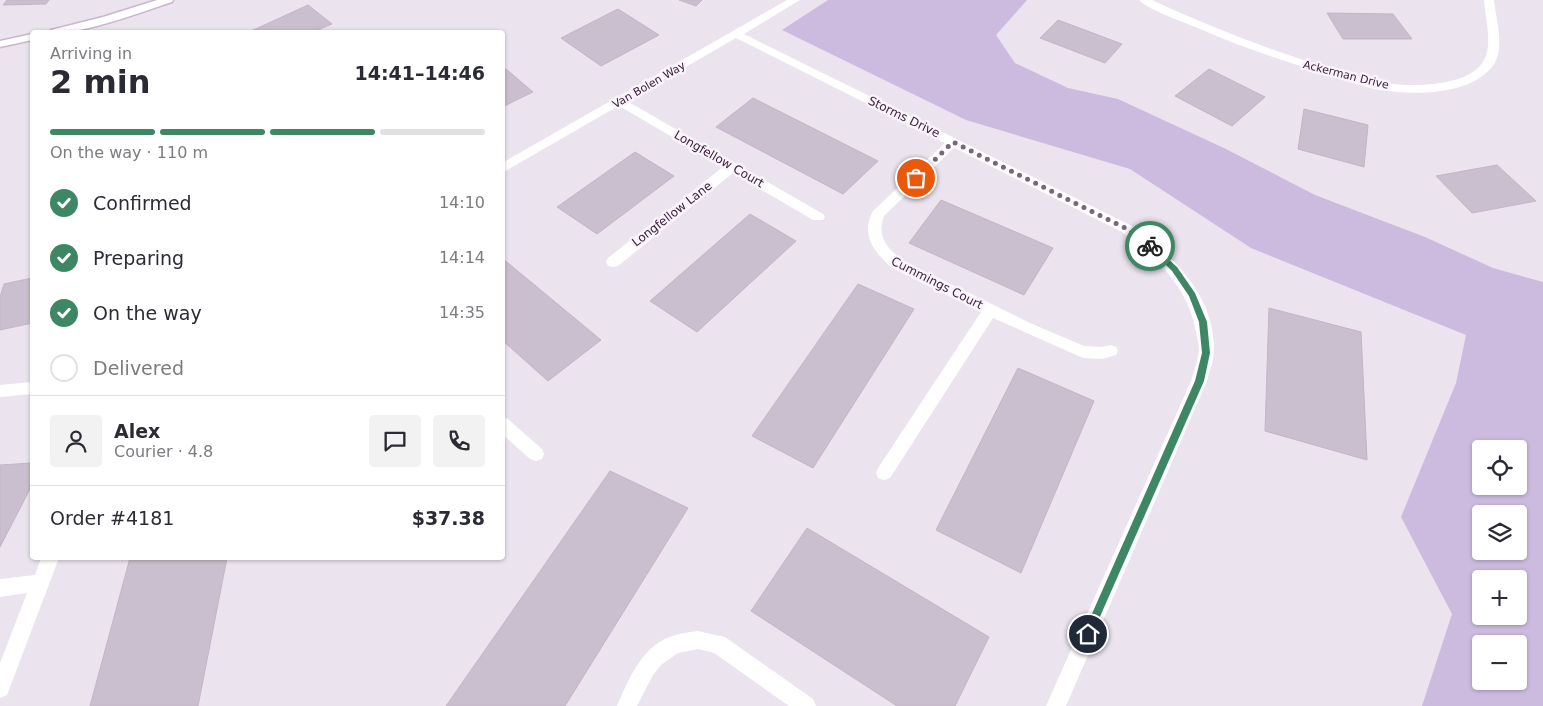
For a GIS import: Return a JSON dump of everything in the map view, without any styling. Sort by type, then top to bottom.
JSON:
[{"type":"street","points":[[63,30],[168,0]]},
{"type":"street","name":"Van Bolen Way","points":[[505,167],[795,0]]},
{"type":"street","name":"Ackerman Drive","points":[[1144,0],[1247,45],[1298,63],[1379,86],[1410,88],[1435,87],[1458,83],[1475,75],[1488,64],[1493,50],[1489,0]]},
{"type":"street","name":"Storms Drive","points":[[736,34],[1127,229],[1153,247],[1174,269],[1192,295],[1203,322],[1206,353],[1199,381],[1056,706]]},
{"type":"street","points":[[0,44],[30,37]]},
{"type":"street","name":"Longfellow Court","points":[[620,101],[818,217]]},
{"type":"street","name":"Cummings Court","points":[[953,142],[878,214],[874,226],[874,239],[882,253],[897,264],[1025,328],[1083,352],[1102,353],[1111,351]]},
{"type":"street","name":"Longfellow Lane","points":[[612,262],[732,167]]},
{"type":"street","name":"Cummings Court","points":[[884,473],[990,310]]},
{"type":"street","points":[[0,391],[30,388]]},
{"type":"street","points":[[505,427],[536,454]]},
{"type":"street","points":[[0,688],[49,560]]},
{"type":"street","points":[[0,588],[40,583]]},
{"type":"street","points":[[627,706],[646,668],[654,658],[675,644],[698,640],[718,644],[806,706]]},
{"type":"shaded area","points":[[828,0],[1027,0],[996,35],[1015,63],[1068,88],[1118,99],[1226,149],[1315,195],[1425,237],[1493,268],[1543,282],[1543,706],[1422,706],[1452,614],[1401,517],[1456,383],[1466,335],[1251,248],[1130,169],[966,120],[782,30]]},
{"type":"building","points":[[7,0],[49,0],[46,4],[3,5]]},
{"type":"building","points":[[679,0],[702,0],[696,6]]},
{"type":"building","points":[[308,5],[332,24],[318,30],[253,30]]},
{"type":"building","points":[[618,9],[659,35],[601,66],[561,38]]},
{"type":"building","points":[[1327,13],[1393,14],[1412,39],[1343,39]]},
{"type":"building","points":[[1058,20],[1122,44],[1105,63],[1040,38]]},
{"type":"building","points":[[505,69],[533,92],[505,106]]},
{"type":"building","points":[[1209,69],[1265,97],[1232,126],[1175,96]]},
{"type":"building","points":[[753,98],[878,161],[843,194],[716,127]]},
{"type":"building","points":[[1304,109],[1368,125],[1364,167],[1298,149]]},
{"type":"building","points":[[635,152],[674,176],[597,234],[557,207]]},
{"type":"building","points":[[1497,165],[1536,201],[1472,213],[1436,176]]},
{"type":"building","points":[[941,200],[1053,248],[1024,295],[909,243]]},
{"type":"building","points":[[750,214],[796,241],[697,332],[650,301]]},
{"type":"building","points":[[505,260],[601,340],[548,381],[505,343]]},
{"type":"building","points":[[30,278],[30,323],[0,330],[0,297],[4,284]]},
{"type":"building","points":[[858,284],[914,309],[813,468],[752,436]]},
{"type":"building","points":[[1269,308],[1361,332],[1367,460],[1265,431]]},
{"type":"building","points":[[1018,368],[1094,401],[1021,573],[936,530]]},
{"type":"building","points":[[30,463],[30,489],[0,547],[0,465]]},
{"type":"building","points":[[610,471],[688,508],[565,706],[446,706]]},
{"type":"building","points":[[807,528],[989,637],[955,706],[897,706],[751,611]]},
{"type":"building","points":[[129,560],[227,560],[198,706],[90,706]]},
{"type":"way so far","points":[[916,178],[953,142],[1127,229],[1150,246]]},
{"type":"route","points":[[1088,634],[1199,381],[1206,353],[1203,322],[1192,295],[1174,269],[1150,246]]}]
